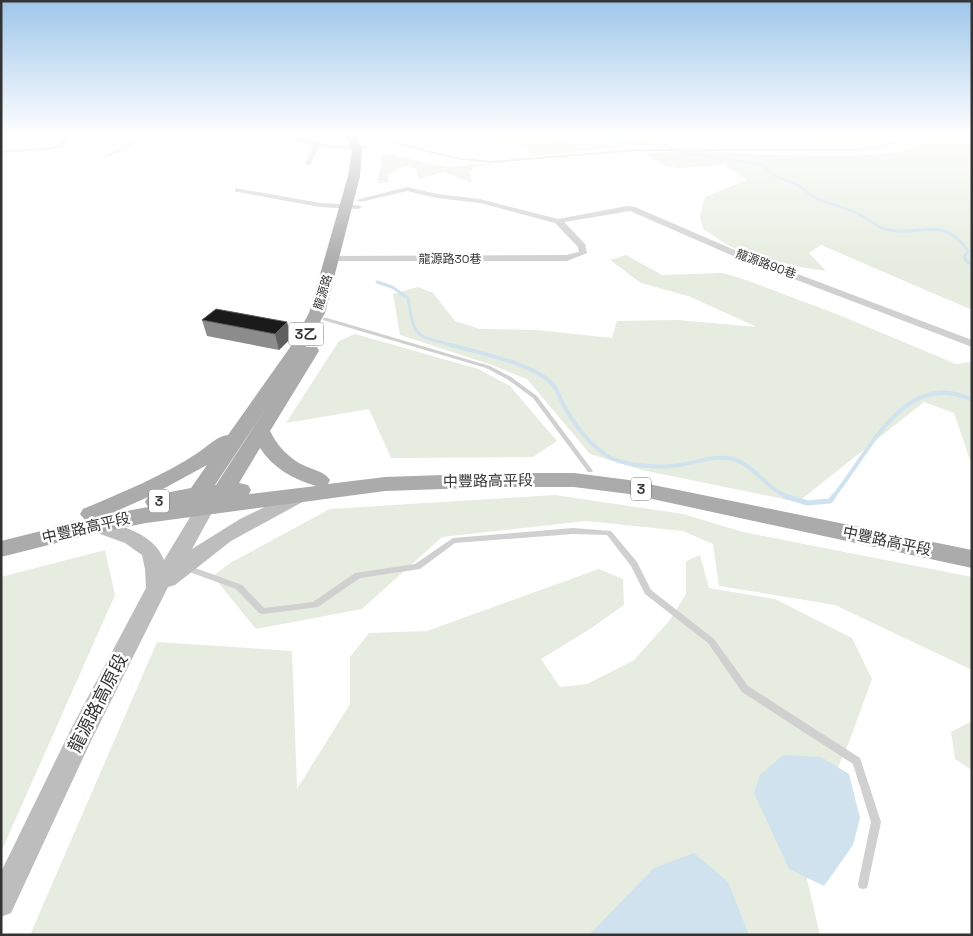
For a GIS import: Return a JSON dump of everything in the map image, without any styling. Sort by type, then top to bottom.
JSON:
[{"type":"main road","name":"3乙","points":[[222,493],[252,430],[313,348],[325,320],[339,260],[364,178]]},
{"type":"main road","name":"龍源路","points":[[202,501],[252,430],[309,329],[339,260]]},
{"type":"main road","points":[[94,520],[178,475],[252,430],[283,462],[301,473],[320,480]]},
{"type":"main road","name":"中豐路高平段","points":[[1,535],[94,520],[146,515],[202,501],[222,493],[320,480],[389,474],[565,468],[629,475],[905,539],[972,559]]},
{"type":"main road","name":"中豐路高平段","points":[[202,501],[304,494],[385,484],[501,480],[574,480],[629,487],[905,539],[972,546]]},
{"type":"main road","name":"中豐路高平段","points":[[1,549],[94,520]]},
{"type":"street","name":"龍源路90巷","points":[[238,190],[320,205],[355,205],[407,189],[437,196],[480,201],[558,221],[627,208],[632,209],[734,253],[766,263],[972,344]]},
{"type":"street","name":"龍源路30巷","points":[[339,260],[567,258],[583,253],[582,246],[558,221]]},
{"type":"street","points":[[156,588],[234,531],[264,513],[304,494]]},
{"type":"street","name":"龍源路高原段","points":[[1,903],[81,735],[156,588],[192,533],[202,501]]},
{"type":"street","points":[[94,520],[131,538],[149,550],[154,563],[156,588]]},
{"type":"lane","points":[[325,320],[488,367],[509,378],[535,397],[590,471]]},
{"type":"lane","points":[[184,567],[239,587],[262,610],[315,605],[358,575],[417,568],[453,540],[573,531],[609,533],[634,564],[648,592],[711,640],[745,689],[857,761],[876,822],[863,884]]},
{"type":"shaded area","points":[[378,178],[388,178],[389,183],[377,183]]},
{"type":"shaded area","points":[[458,178],[471,178],[472,183]]},
{"type":"shaded area","points":[[743,178],[972,178],[972,310],[821,245],[809,253],[826,271],[794,266],[731,247],[703,229],[700,216],[705,197],[747,180]]},
{"type":"shaded area","points":[[626,255],[662,275],[723,273],[746,280],[839,315],[956,364],[972,362],[972,466],[954,413],[924,402],[798,502],[642,470],[590,454],[527,379],[492,365],[400,335],[393,294],[418,287],[433,293],[455,321],[480,329],[537,330],[612,338],[617,321],[677,320],[757,327],[688,296],[641,283],[610,260]]},
{"type":"shaded area","points":[[355,334],[478,369],[510,386],[557,441],[533,457],[391,458],[369,409],[286,423],[339,341]]},
{"type":"shaded area","points":[[555,495],[683,514],[743,532],[972,577],[972,670],[835,605],[719,586],[713,544],[683,531],[586,521],[442,537],[362,609],[256,629],[213,576],[230,563],[330,509]]},
{"type":"shaded area","points":[[105,550],[115,595],[1,852],[1,577]]},
{"type":"shaded area","points":[[700,555],[709,588],[775,599],[852,638],[872,679],[849,742],[801,853],[820,935],[30,935],[157,642],[292,651],[297,789],[350,704],[350,657],[369,633],[427,631],[599,569],[623,579],[624,605],[590,629],[541,659],[560,687],[587,684],[634,660],[669,621],[686,594],[686,561]]},
{"type":"shaded area","points":[[972,721],[972,770],[955,759],[951,732]]},
{"type":"water","points":[[783,755],[821,757],[849,774],[860,818],[853,845],[824,886],[789,869],[754,793],[760,775]]},
{"type":"water","points":[[694,853],[728,882],[749,935],[589,935],[654,868]]},
{"type":"building","points":[[216,309],[287,322],[275,334],[202,320]]},
{"type":"waterway","points":[[779,178],[796,184],[817,199],[855,212],[879,226]]},
{"type":"waterway","points":[[879,226],[890,230],[936,230],[947,232],[958,239],[968,251],[964,257],[967,262],[972,264]]},
{"type":"waterway","points":[[377,282],[392,287],[408,298],[415,329],[419,334],[455,346]]},
{"type":"waterway","points":[[451,345],[507,360],[536,372],[547,379],[555,387],[567,411],[584,435],[598,449],[613,459],[659,467],[719,458],[733,459],[748,467],[775,490],[789,497]]},
{"type":"waterway","points":[[833,497],[874,440],[907,405],[926,395],[948,393],[972,400]]},
{"type":"waterway","points":[[785,496],[807,503],[830,501],[834,496]]}]
